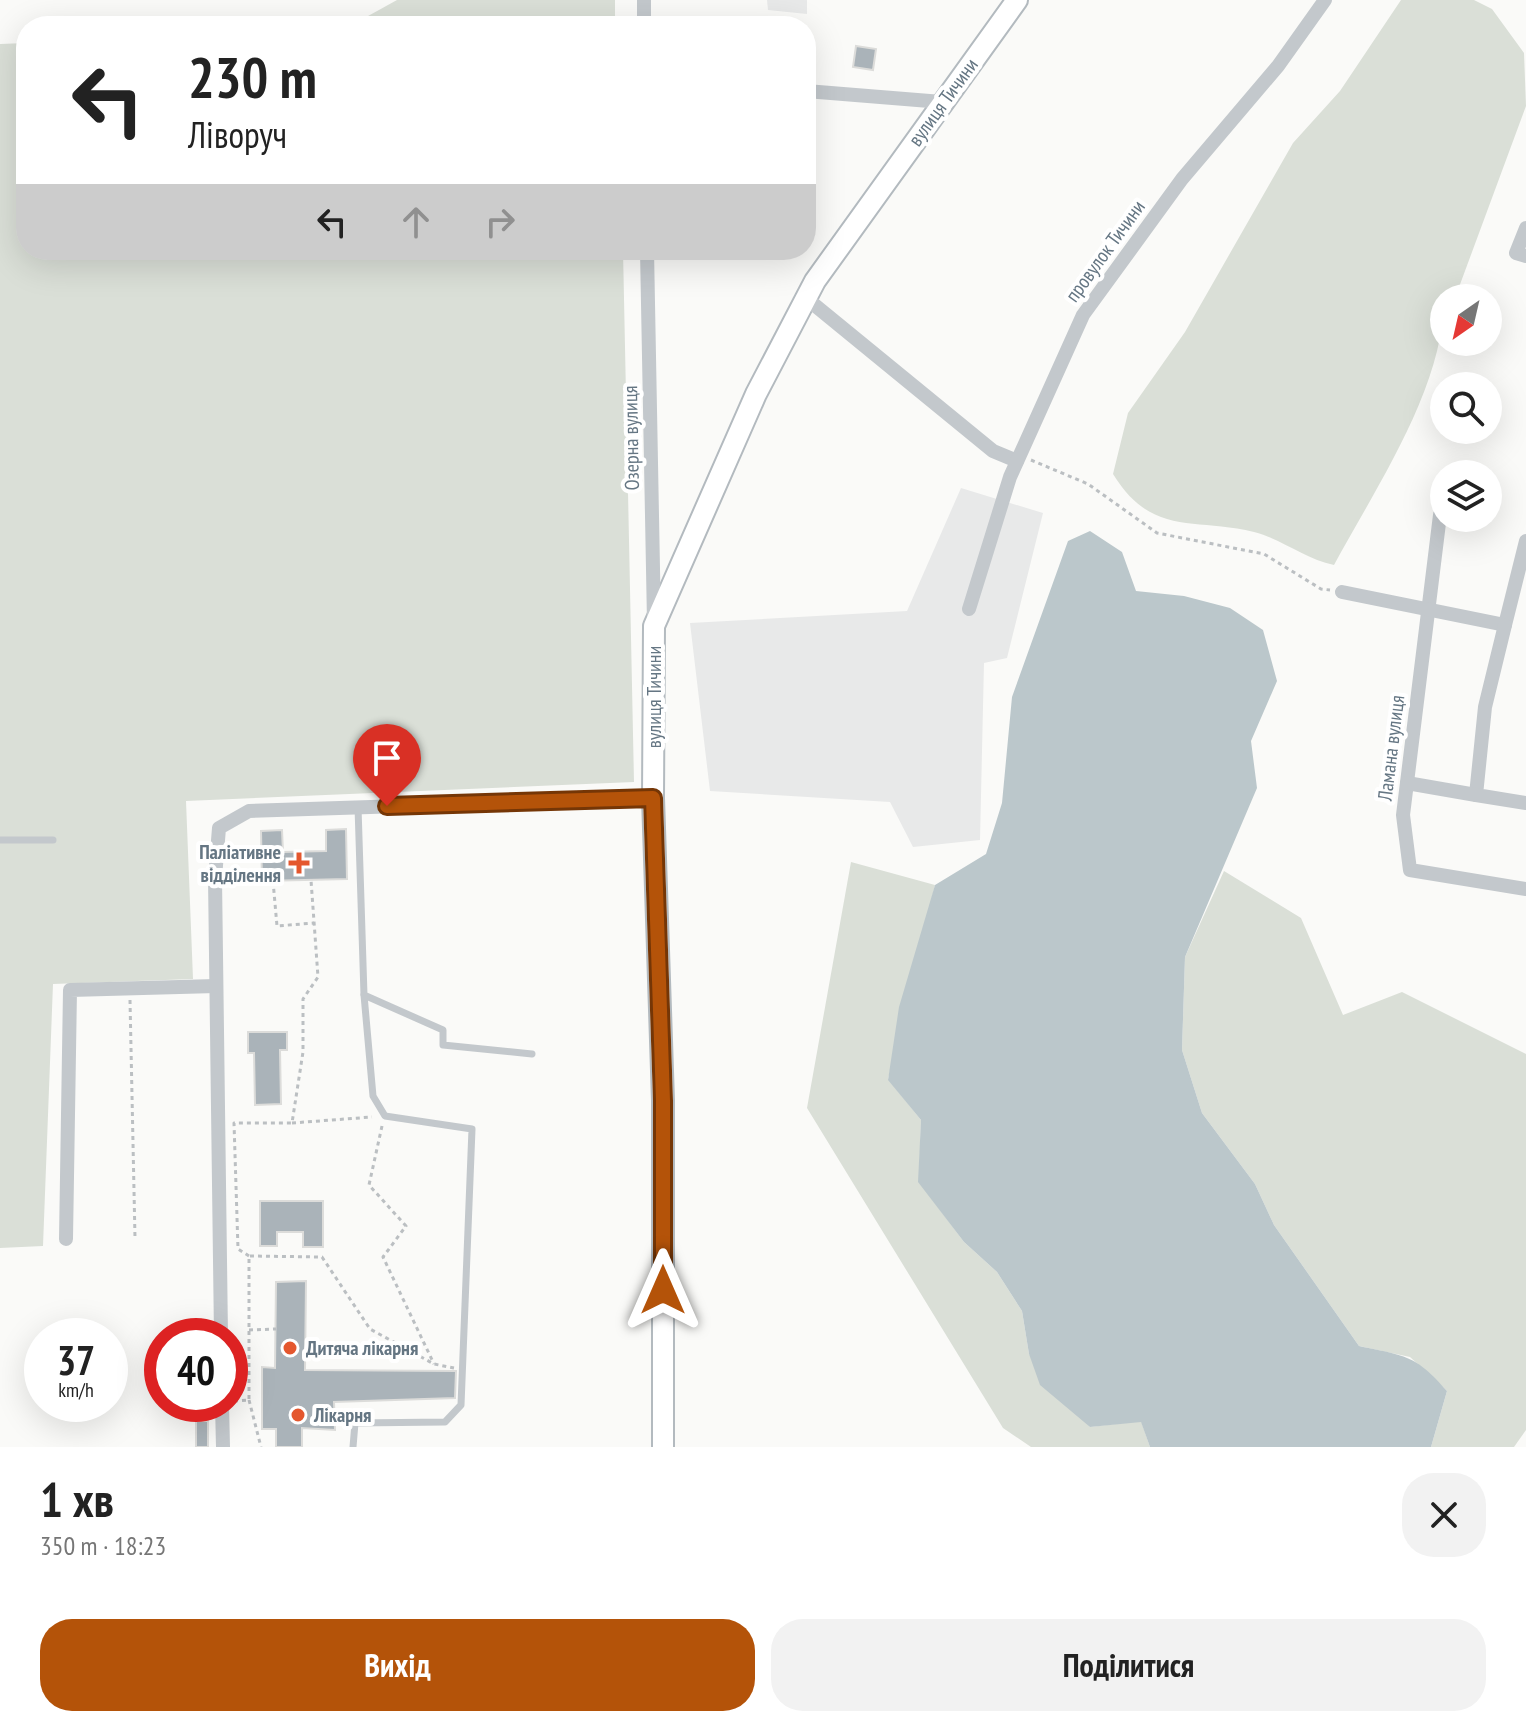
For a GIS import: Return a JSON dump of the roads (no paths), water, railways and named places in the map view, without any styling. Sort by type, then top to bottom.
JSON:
[{"type":"street","name":"вулиця Тичини","points":[[663,1447],[663,1101],[653,798],[654,626],[756,394],[806,298],[1017,0]]},
{"type":"street","name":"провулок Тичини","points":[[969,609],[1017,461],[1083,315],[1182,179],[1278,66],[1325,0]]},
{"type":"street","points":[[816,92],[942,102]]},
{"type":"street","points":[[1521,255],[1526,228]]},
{"type":"street","name":"Озерна вулиця","points":[[647,260],[654,626]]},
{"type":"street","points":[[806,298],[993,451],[1017,461]]},
{"type":"street","name":"Ламана вулиця","points":[[1438,532],[1403,815],[1410,870],[1526,889]]},
{"type":"street","points":[[1476,795],[1485,707],[1526,541]]},
{"type":"street","points":[[1342,592],[1505,625]]},
{"type":"street","points":[[1407,783],[1526,803]]},
{"type":"street","points":[[221,1318],[215,878],[219,828],[249,811],[653,798]]},
{"type":"street","points":[[66,1239],[70,990],[216,986]]},
{"type":"street","points":[[222,1422],[223,1447]]},
{"type":"lane","points":[[353,1447],[355,1423],[445,1422],[461,1405],[465,1369],[472,1129],[385,1116],[373,1096],[364,995],[358,807]]},
{"type":"lane","points":[[0,840],[53,840]]},
{"type":"lane","points":[[364,995],[443,1030],[443,1045],[532,1054]]},
{"type":"place","name":"Паліативне відділення","points":[[299,863]]},
{"type":"place","name":"Дитяча лікарня","points":[[290,1348]]},
{"type":"place","name":"Лікарня","points":[[298,1415]]}]
